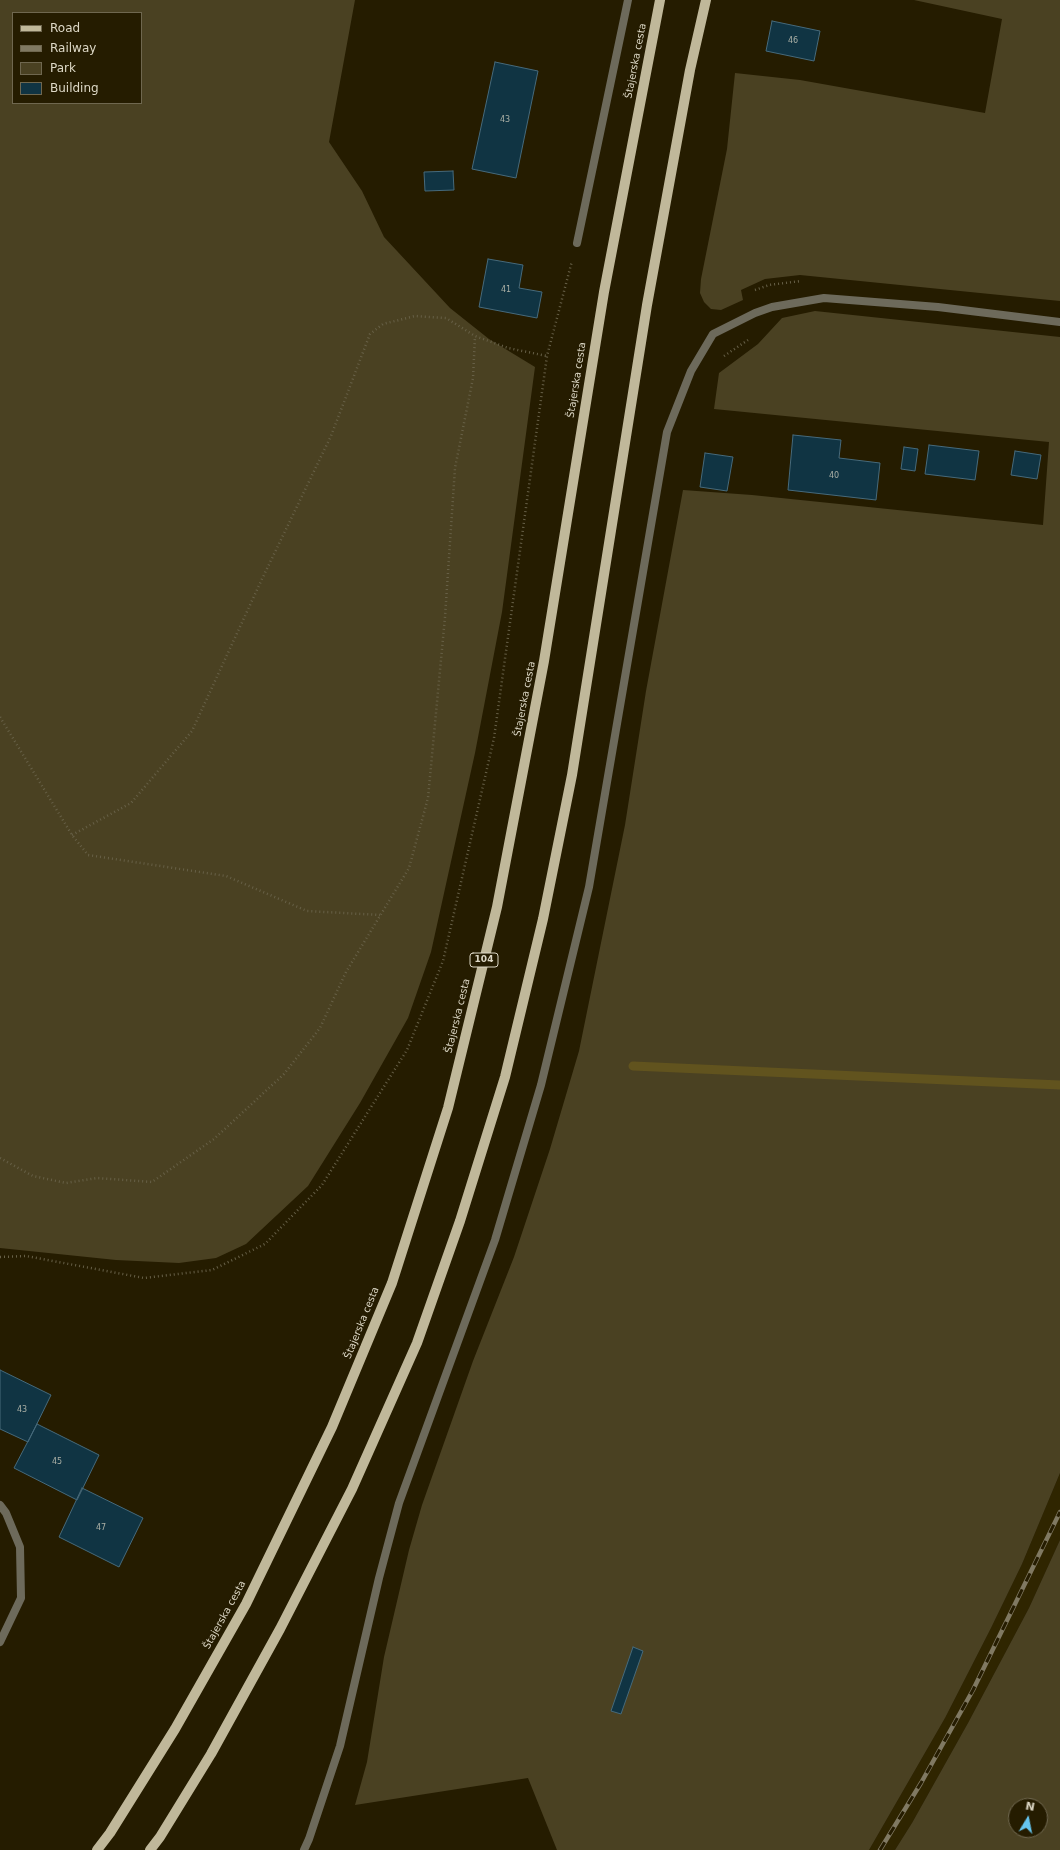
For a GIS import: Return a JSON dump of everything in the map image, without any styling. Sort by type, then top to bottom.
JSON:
[{"type":"main road","name":"Štajerska cesta","points":[[97,1850],[110,1833],[175,1729],[246,1604],[332,1427],[392,1283],[448,1108],[499,899],[544,661],[604,292],[660,0]]},
{"type":"main road","points":[[150,1850],[215,1747],[280,1629],[352,1489],[417,1343],[460,1221],[505,1077],[543,919],[572,775],[647,305],[690,70],[706,0]]},
{"type":"street","points":[[577,243],[628,0]]},
{"type":"street","points":[[304,1850],[309,1840],[340,1746],[379,1578],[399,1503],[495,1240],[541,1085],[589,887],[667,432],[691,371],[713,334],[755,313],[772,307],[824,298],[938,307],[1060,322]]},
{"type":"street","points":[[0,1505],[6,1513],[20,1547],[21,1598],[0,1642]]},
{"type":"path","points":[[0,1257],[26,1256],[144,1278],[212,1270],[265,1244],[322,1185],[407,1050],[443,961],[494,738],[547,356],[577,243]]},
{"type":"path","points":[[72,836],[131,803],[192,731],[262,579],[331,436],[370,334],[383,324],[415,316],[446,318],[475,336],[508,348],[547,356]]},
{"type":"path","points":[[0,1158],[33,1176],[66,1183],[97,1178],[152,1182],[214,1139],[284,1074],[320,1028],[346,972],[409,868],[428,798],[445,617],[455,468],[474,378],[475,336]]},
{"type":"path","points":[[0,717],[72,836],[88,855],[226,876],[307,911],[380,915]]},
{"type":"shaded area","points":[[1060,1473],[1060,1540],[1029,1608],[968,1723],[912,1823],[895,1850],[869,1850],[945,1718],[991,1628],[1022,1564]]},
{"type":"green space","points":[[0,0],[355,0],[329,142],[362,191],[384,237],[450,308],[489,339],[535,367],[502,612],[475,753],[431,952],[408,1018],[360,1103],[308,1186],[246,1244],[216,1258],[179,1263],[116,1260],[0,1248]]},
{"type":"green space","points":[[914,0],[1060,0],[1060,301],[800,275],[765,279],[741,290],[743,300],[721,310],[711,309],[704,302],[700,293],[701,279],[727,149],[735,73],[800,80],[985,113],[1002,19]]},
{"type":"green space","points":[[815,311],[1060,337],[1060,1473],[1022,1564],[991,1628],[945,1718],[869,1850],[557,1850],[528,1778],[355,1805],[367,1762],[384,1657],[409,1550],[422,1505],[473,1361],[514,1257],[550,1149],[579,1051],[625,825],[646,691],[683,490],[752,495],[1043,525],[1049,442],[714,409],[719,373],[758,344],[782,318]]},
{"type":"green space","points":[[1060,1540],[1060,1850],[895,1850],[912,1823],[968,1723],[1029,1608]]},
{"type":"building","points":[[772,21],[820,31],[814,61],[766,51]]},
{"type":"building","points":[[495,62],[538,71],[516,178],[472,169]]},
{"type":"building","points":[[453,171],[454,190],[425,191],[424,172]]},
{"type":"building","points":[[488,259],[523,265],[519,288],[542,292],[537,318],[479,307]]},
{"type":"building","points":[[793,435],[841,440],[839,458],[880,463],[876,500],[788,490]]},
{"type":"building","points":[[929,445],[979,451],[975,480],[925,474]]},
{"type":"building","points":[[904,447],[918,449],[915,471],[901,469]]},
{"type":"building","points":[[1015,451],[1041,455],[1037,479],[1011,475]]},
{"type":"building","points":[[705,453],[733,457],[727,491],[700,487]]},
{"type":"building","points":[[0,1370],[51,1395],[28,1442],[0,1429]]},
{"type":"building","points":[[37,1424],[99,1455],[77,1500],[14,1468]]},
{"type":"building","points":[[82,1488],[143,1518],[119,1567],[59,1537]]},
{"type":"building","points":[[633,1647],[643,1651],[621,1714],[611,1711]]},
{"type":"waterway","points":[[633,1066],[1060,1085]]},
{"type":"railway","points":[[880,1850],[921,1783],[973,1690],[1060,1512]]}]
